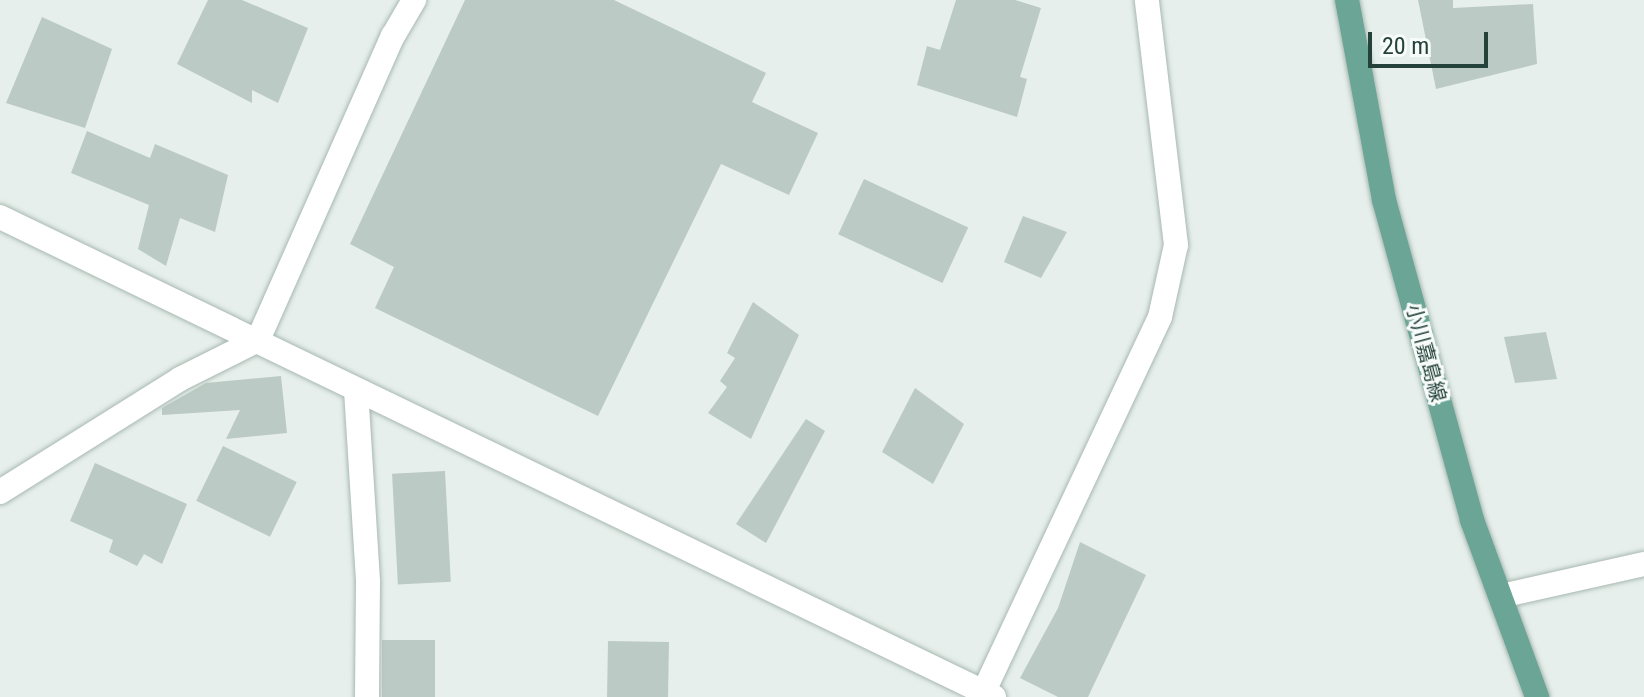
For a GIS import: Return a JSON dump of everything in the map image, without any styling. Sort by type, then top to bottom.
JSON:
[{"type":"main road","name":"小川嘉島線","points":[[1347,0],[1384,200],[1472,520],[1537,697]]},
{"type":"street","points":[[0,492],[180,379],[258,340],[393,36],[414,0]]},
{"type":"street","points":[[0,217],[989,694],[1160,317],[1176,245],[1147,0]]},
{"type":"street","points":[[356,390],[368,582],[367,697]]},
{"type":"street","points":[[1501,596],[1644,564]]},
{"type":"building","points":[[208,0],[242,0],[308,28],[278,103],[252,90],[252,103],[177,64]]},
{"type":"building","points":[[465,0],[614,0],[766,73],[752,102],[818,133],[789,195],[721,164],[598,416],[375,308],[394,267],[350,244]]},
{"type":"building","points":[[956,0],[1015,0],[1041,8],[1020,77],[1027,79],[1017,117],[917,85],[927,46],[940,50]]},
{"type":"building","points":[[1418,0],[1453,0],[1453,8],[1533,4],[1537,64],[1436,89]]},
{"type":"building","points":[[42,17],[112,49],[85,128],[6,103]]},
{"type":"building","points":[[87,131],[150,158],[155,144],[228,175],[215,232],[180,218],[166,266],[138,249],[149,205],[71,173]]},
{"type":"building","points":[[864,179],[968,228],[942,283],[838,234]]},
{"type":"building","points":[[1023,216],[1067,232],[1041,278],[1004,262]]},
{"type":"building","points":[[753,302],[799,335],[751,439],[708,413],[727,387],[720,381],[735,358],[727,353]]},
{"type":"building","points":[[1546,332],[1557,379],[1515,383],[1504,337]]},
{"type":"building","points":[[281,376],[287,433],[226,439],[240,410],[162,415],[162,408],[206,383]]},
{"type":"building","points":[[915,388],[964,424],[933,484],[882,452]]},
{"type":"building","points":[[806,419],[825,431],[766,543],[736,524]]},
{"type":"building","points":[[223,446],[297,482],[270,537],[196,501]]},
{"type":"building","points":[[95,463],[187,504],[162,564],[144,554],[137,566],[109,552],[113,540],[70,521]]},
{"type":"building","points":[[445,471],[451,582],[398,585],[392,474]]},
{"type":"building","points":[[1080,542],[1146,575],[1088,697],[1058,697],[1020,678],[1058,608]]},
{"type":"building","points":[[382,640],[435,640],[435,697],[382,697]]},
{"type":"building","points":[[608,641],[669,642],[668,697],[607,697]]}]
